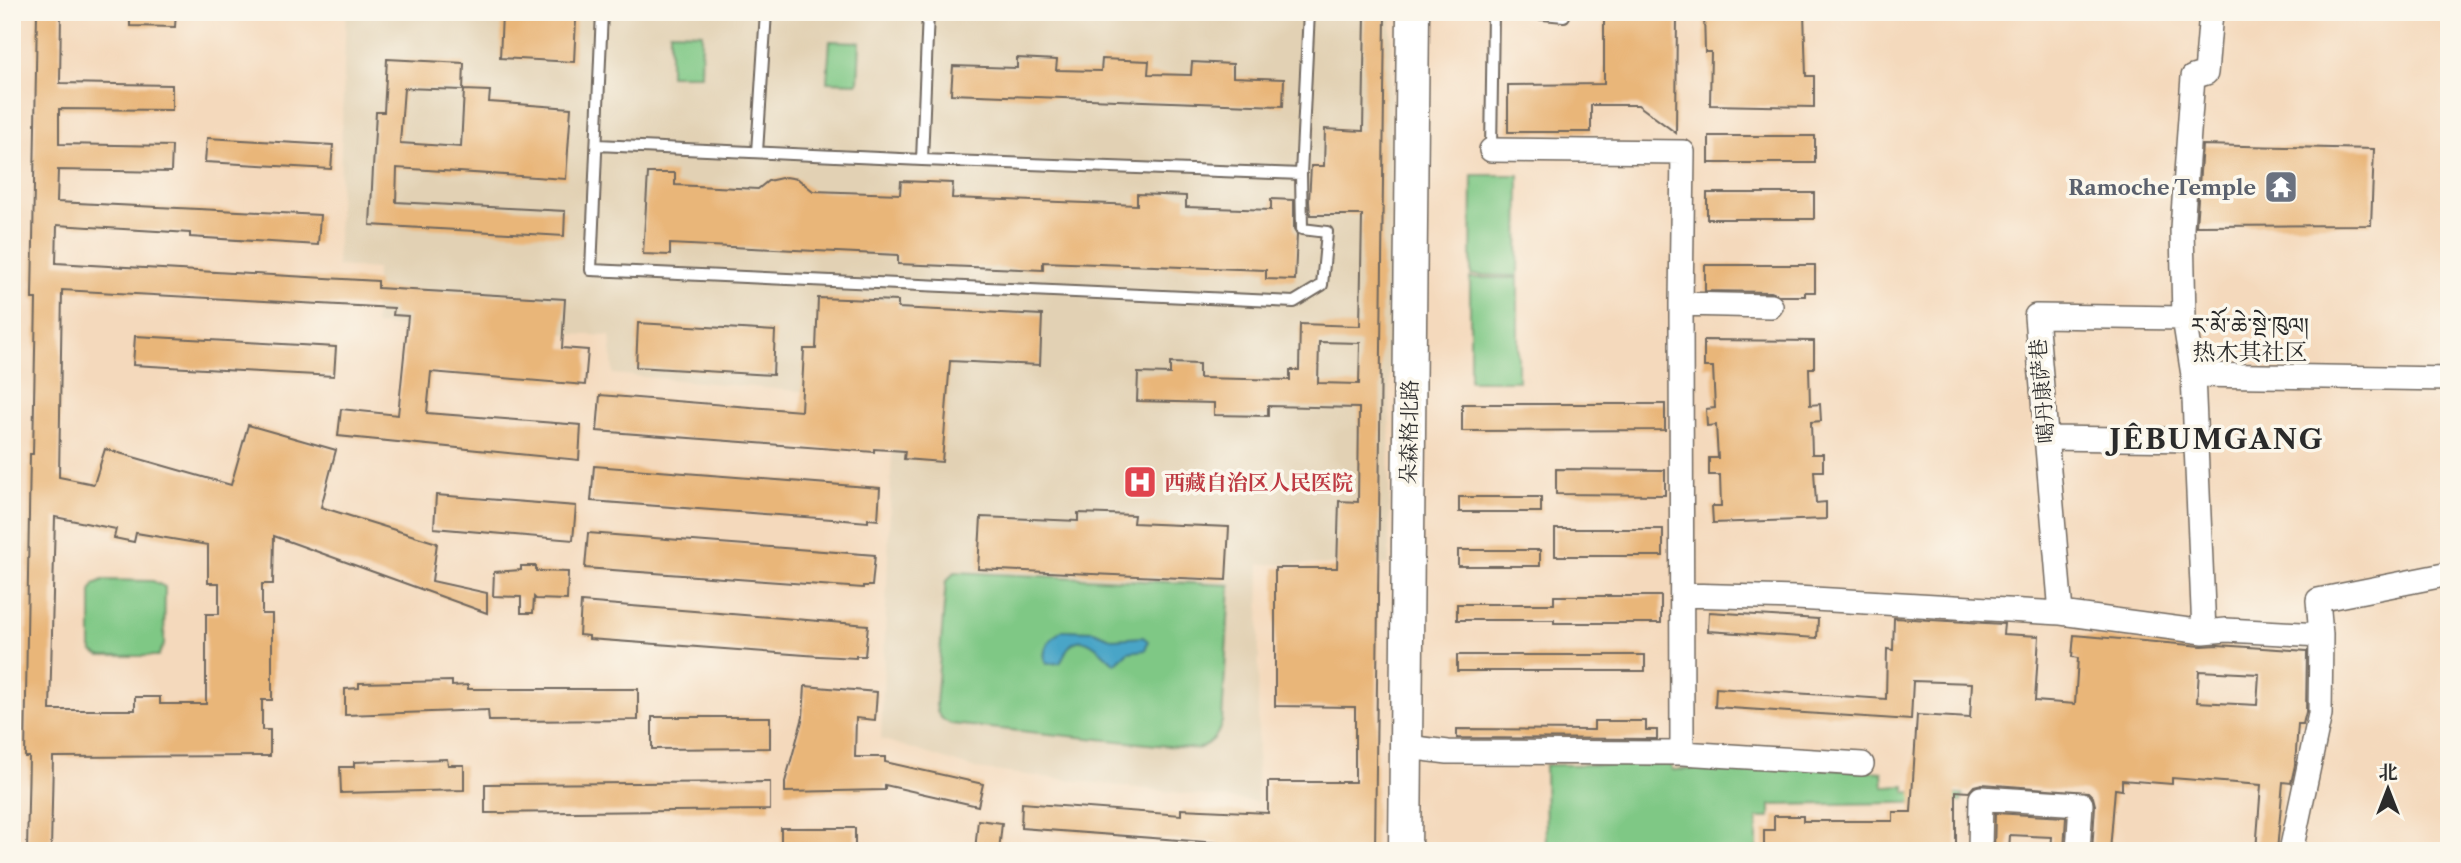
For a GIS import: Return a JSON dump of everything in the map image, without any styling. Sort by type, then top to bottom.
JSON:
[{"type":"street","name":"朵森格北路","points":[[1405,851],[1413,12]]},
{"type":"street","points":[[2204,632],[2197,440],[2193,375],[2184,318],[2182,228],[2193,77],[2206,73],[2211,12]]},
{"type":"street","points":[[1491,150],[1683,152],[1682,753]]},
{"type":"street","points":[[1681,304],[1771,306]]},
{"type":"street","name":"噶丹康萨巷","points":[[2061,614],[2036,316],[2184,318]]},
{"type":"street","points":[[2193,375],[2449,379]]},
{"type":"street","points":[[2046,438],[2197,440]]},
{"type":"street","points":[[2291,851],[2320,714],[2318,600],[2449,575]]},
{"type":"street","points":[[1683,596],[1796,598],[2061,614],[2204,632],[2226,630],[2320,635]]},
{"type":"street","points":[[1406,747],[1448,752],[1682,753],[1862,764]]},
{"type":"street","points":[[1980,851],[1981,798],[2081,804],[2078,851]]},
{"type":"lane","points":[[603,12],[591,270],[1294,302],[1322,285],[1326,232],[1302,229],[1301,174],[1309,12]]},
{"type":"lane","points":[[757,152],[766,12]]},
{"type":"lane","points":[[922,160],[928,12]]},
{"type":"lane","points":[[1491,150],[1493,12]]},
{"type":"lane","points":[[1522,12],[1564,16],[1564,12]]},
{"type":"lane","points":[[597,145],[1301,174]]},
{"type":"shaded area","name":"西藏自治区人民医院","points":[[346,12],[1391,12],[1389,565],[1260,564],[1257,802],[976,769],[881,739],[894,400],[613,374],[610,336],[375,325],[376,269],[337,266]]},
{"type":"green space","points":[[670,32],[702,33],[701,75],[670,75]]},
{"type":"green space","points":[[830,41],[860,42],[858,83],[827,82]]},
{"type":"green space","points":[[1472,175],[1519,175],[1518,276],[1471,275]]},
{"type":"green space","points":[[1470,278],[1518,278],[1518,381],[1470,381]]},
{"type":"green space","points":[[955,572],[1230,585],[1222,721],[1219,731],[1210,742],[1197,749],[951,724],[944,720],[938,714],[936,704],[946,581]]},
{"type":"green space","points":[[103,580],[153,581],[165,587],[164,645],[158,656],[100,656],[93,652],[91,592],[94,584]]},
{"type":"green space","points":[[1695,761],[1882,772],[1883,787],[1905,786],[1905,792],[1963,795],[1961,802],[1770,805],[1770,818],[1757,818],[1757,851],[1546,851],[1545,765],[1671,764],[1672,770],[1694,769]]},
{"type":"water","points":[[1063,630],[1094,631],[1113,639],[1143,637],[1148,641],[1145,650],[1128,652],[1115,664],[1093,645],[1074,642],[1060,663],[1046,664],[1044,654],[1048,644]]},
{"type":"building","points":[[37,12],[61,12],[60,83],[172,85],[172,110],[59,109],[59,144],[172,146],[171,172],[58,170],[57,202],[320,215],[318,245],[190,237],[190,233],[57,225],[56,263],[378,281],[378,288],[565,299],[562,348],[588,350],[585,385],[431,372],[427,413],[581,425],[579,460],[338,436],[341,409],[398,415],[408,316],[393,315],[394,308],[62,290],[59,477],[94,484],[105,449],[231,485],[248,425],[336,450],[321,507],[437,543],[432,581],[487,593],[487,613],[274,536],[273,584],[262,584],[262,614],[272,614],[272,700],[262,700],[262,730],[270,730],[270,756],[53,757],[51,851],[27,851],[29,757],[25,757],[30,454],[33,454],[36,299],[32,299]],"holes":[[[55,517],[116,529],[114,538],[134,542],[136,533],[208,545],[208,583],[219,583],[219,614],[206,614],[206,704],[160,704],[160,697],[135,697],[135,710],[50,710]]]},
{"type":"building","points":[[130,12],[176,12],[175,27],[130,26]]},
{"type":"building","points":[[1365,12],[1385,12],[1375,851],[1217,851],[1218,843],[1021,828],[1022,803],[1181,815],[1181,809],[1268,813],[1268,782],[1355,782],[1355,707],[1275,706],[1275,568],[1337,568],[1339,501],[1358,502],[1359,408],[1268,406],[1268,416],[1214,415],[1214,403],[1137,401],[1138,373],[1170,374],[1170,363],[1199,364],[1199,378],[1290,380],[1290,370],[1299,370],[1300,324],[1360,326],[1362,215],[1310,215],[1309,201],[1311,166],[1324,166],[1325,129],[1363,131]],"holes":[[[1319,342],[1360,343],[1359,384],[1318,383]]]},
{"type":"building","points":[[1604,12],[1677,12],[1676,133],[1638,105],[1591,105],[1591,132],[1508,132],[1508,85],[1604,84]]},
{"type":"building","points":[[1704,12],[1804,12],[1806,76],[1814,76],[1814,107],[1710,105],[1711,52],[1705,52]]},
{"type":"building","points":[[502,14],[576,19],[574,62],[500,58]]},
{"type":"building","points":[[1017,58],[1057,60],[1056,70],[1101,71],[1102,59],[1149,61],[1148,74],[1191,75],[1192,62],[1233,64],[1233,77],[1284,79],[1283,106],[951,94],[953,66],[1017,68]]},
{"type":"building","points":[[387,59],[464,63],[463,90],[404,88],[400,143],[461,147],[464,90],[490,91],[489,102],[571,108],[566,179],[397,168],[396,202],[565,211],[564,236],[370,225],[376,112],[384,112]]},
{"type":"building","points":[[1709,136],[1815,136],[1815,163],[1709,163]]},
{"type":"building","points":[[207,138],[333,145],[331,169],[205,162]]},
{"type":"building","name":"Ramoche Temple","points":[[2202,145],[2374,149],[2371,225],[2196,226]]},
{"type":"building","points":[[648,173],[675,173],[675,185],[758,189],[768,181],[786,177],[798,179],[813,191],[900,194],[901,181],[953,183],[952,198],[1137,205],[1137,194],[1186,196],[1186,207],[1271,210],[1271,199],[1294,200],[1294,229],[1297,234],[1295,280],[1266,279],[1266,270],[1043,262],[1043,270],[898,264],[898,255],[670,244],[670,255],[643,254]]},
{"type":"building","points":[[1707,193],[1814,193],[1814,219],[1707,219]]},
{"type":"building","points":[[1705,265],[1815,265],[1815,292],[1805,292],[1805,296],[1781,296],[1771,292],[1705,291]]},
{"type":"building","points":[[818,298],[898,301],[898,308],[1042,315],[1040,365],[950,361],[942,462],[904,459],[905,451],[874,449],[874,452],[597,431],[600,395],[801,411],[804,349],[816,349]]},
{"type":"building","points":[[638,323],[775,331],[773,375],[636,367]]},
{"type":"building","points":[[135,336],[336,347],[334,376],[133,365]]},
{"type":"building","points":[[1704,340],[1814,341],[1814,368],[1809,368],[1810,405],[1820,404],[1821,421],[1811,422],[1812,454],[1823,454],[1823,471],[1814,471],[1816,503],[1826,502],[1826,519],[1713,523],[1712,506],[1721,506],[1720,475],[1709,475],[1709,458],[1718,458],[1716,425],[1707,426],[1706,409],[1715,408],[1713,367],[1704,367]]},
{"type":"building","points":[[1462,404],[1665,404],[1665,430],[1462,431]]},
{"type":"building","points":[[594,466],[880,488],[878,520],[868,519],[868,522],[591,501]]},
{"type":"building","points":[[1556,469],[1665,470],[1665,495],[1556,494]]},
{"type":"building","points":[[436,495],[576,506],[573,540],[434,528]]},
{"type":"building","points":[[1459,497],[1541,497],[1541,512],[1459,512]]},
{"type":"building","points":[[1078,513],[1134,515],[1133,523],[1229,527],[1226,580],[978,569],[981,517],[1078,521]]},
{"type":"building","points":[[1555,529],[1663,529],[1663,556],[1555,556]]},
{"type":"building","points":[[588,533],[875,555],[872,586],[863,588],[585,568]]},
{"type":"building","points":[[1458,550],[1540,550],[1540,566],[1458,566]]},
{"type":"building","points":[[521,566],[536,566],[536,571],[568,572],[567,600],[534,597],[533,613],[521,613],[521,597],[493,596],[494,572],[521,570]]},
{"type":"building","points":[[1554,596],[1661,596],[1661,623],[1457,620],[1457,604],[1554,604]]},
{"type":"building","points":[[581,602],[868,625],[865,656],[819,656],[589,639],[589,636],[579,635]]},
{"type":"building","points":[[1709,612],[1818,619],[1817,638],[1708,631]]},
{"type":"building","points":[[1894,618],[2004,624],[2003,634],[2039,636],[2035,701],[2075,704],[2078,658],[2072,657],[2074,635],[2202,646],[2307,651],[2306,712],[2303,724],[2298,724],[2291,783],[2283,782],[2277,851],[2256,851],[2261,785],[2172,778],[2172,784],[2122,780],[2122,790],[2115,789],[2110,851],[2092,851],[2095,805],[2088,792],[1982,784],[1974,786],[1969,792],[1956,791],[1956,851],[1764,851],[1764,830],[1774,830],[1774,816],[1803,816],[1803,821],[1893,821],[1893,812],[1911,812],[1917,715],[1970,718],[1972,683],[1913,681],[1911,720],[1715,707],[1716,688],[1886,699],[1887,649],[1893,650]],"holes":[[[2199,671],[2259,674],[2257,705],[2197,702]]]},
{"type":"building","points":[[1457,655],[1645,655],[1645,671],[1457,671]]},
{"type":"building","points":[[452,681],[452,686],[468,685],[468,689],[638,689],[638,720],[489,721],[488,710],[345,715],[345,689],[359,688],[359,683]]},
{"type":"building","points":[[805,686],[877,692],[875,720],[856,718],[855,757],[885,757],[885,762],[983,784],[978,806],[885,785],[885,790],[785,792],[785,782],[803,717]]},
{"type":"building","points":[[652,717],[770,717],[770,748],[652,749]]},
{"type":"building","points":[[1594,721],[1646,721],[1646,730],[1657,730],[1657,739],[1457,738],[1457,729],[1594,730]]},
{"type":"building","points":[[447,759],[448,765],[464,765],[464,790],[341,793],[340,767],[354,767],[354,762]]},
{"type":"building","points":[[770,782],[770,810],[485,813],[485,784]]},
{"type":"building","points":[[1995,813],[2066,817],[2064,851],[2051,851],[2052,837],[2010,835],[2009,851],[1994,851]]},
{"type":"building","points":[[978,820],[1002,823],[999,851],[975,851]]},
{"type":"building","points":[[781,828],[855,828],[855,851],[781,851]]},
{"type":"place","name":"Ramoche Temple","points":[[2281,187]]},
{"type":"place","name":"西藏自治区人民医院","points":[[1140,482]]},
{"type":"district","name":"ར་མོ་ཆེ་སྡེ་ཁུལ། 热木其社区","points":[[2250,339]]},
{"type":"district","name":"JÊBUMGANG","points":[[2217,439]]}]
